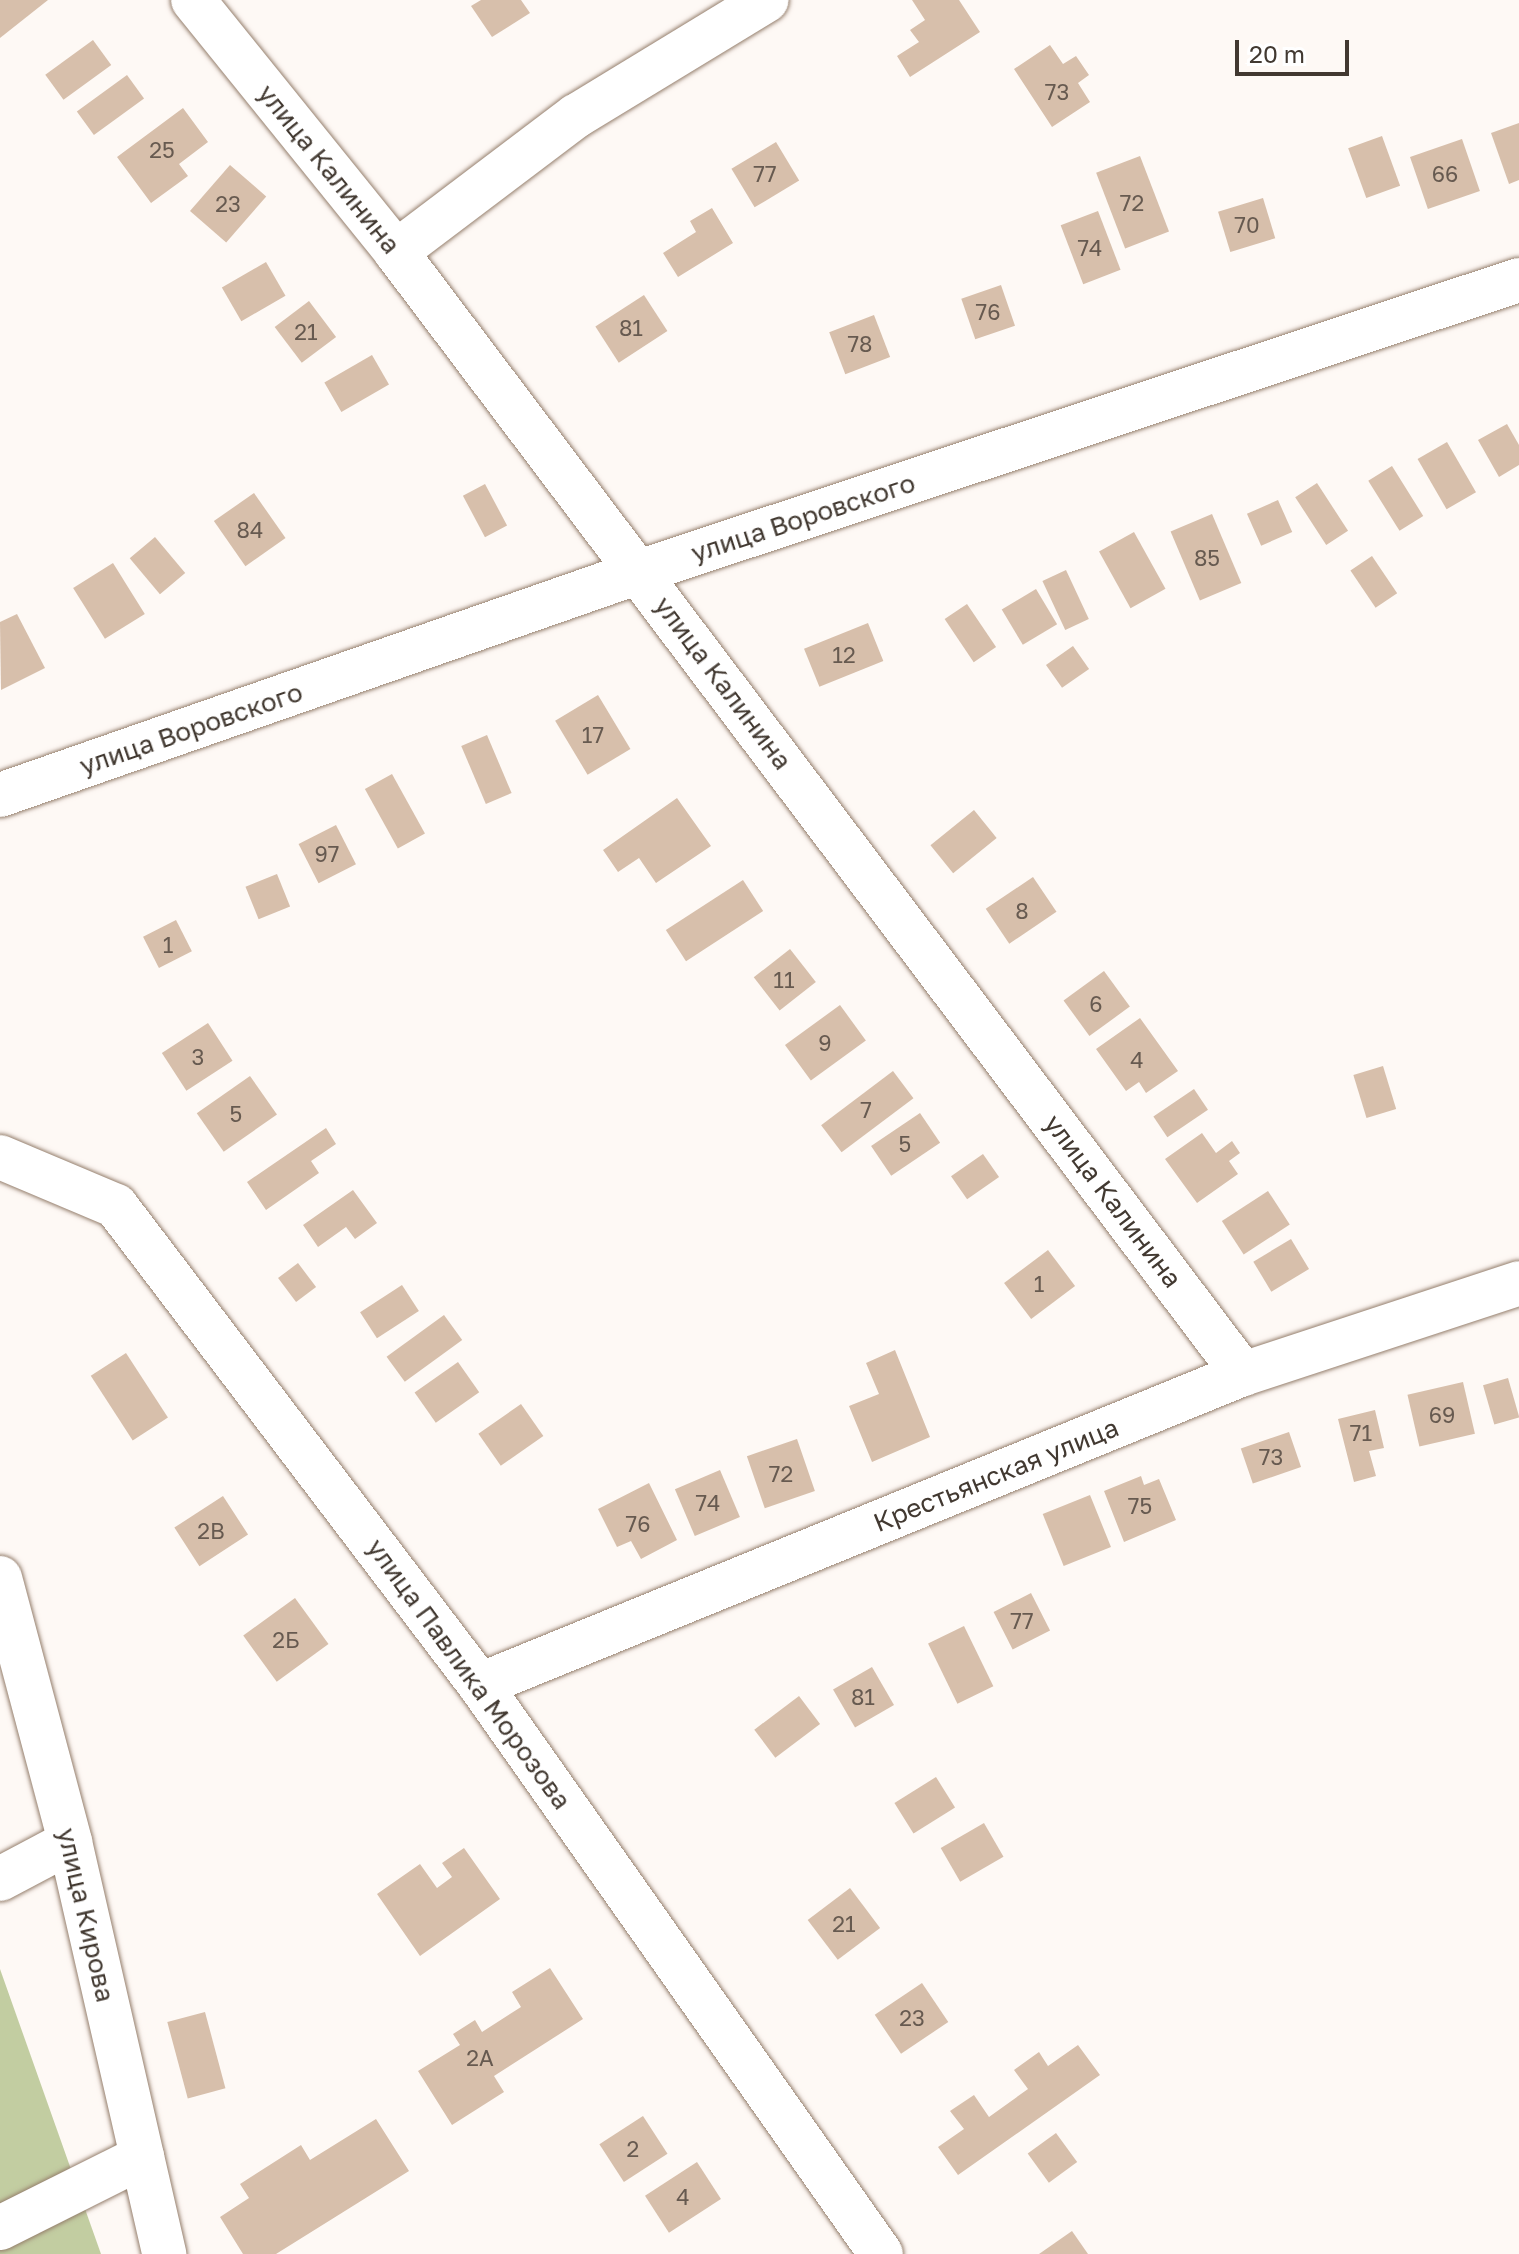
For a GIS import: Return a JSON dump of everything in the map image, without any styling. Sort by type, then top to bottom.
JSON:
[{"type":"street","name":"улица Калинина","points":[[193,0],[396,252],[1243,1374]]},
{"type":"street","points":[[396,252],[576,116],[767,0]]},
{"type":"street","name":"улица Воровского","points":[[0,795],[639,572],[1519,280]]},
{"type":"street","name":"улица Павлика Морозова","points":[[0,1157],[116,1206],[480,1685],[881,2254]]},
{"type":"street","name":"Крестьянская улица","points":[[480,1685],[1243,1374],[1519,1283]]},
{"type":"street","name":"улица Кирова","points":[[0,1578],[70,1842],[164,2254]]},
{"type":"street","points":[[0,1879],[70,1842]]},
{"type":"street","points":[[0,2228],[142,2157]]},
{"type":"green space","points":[[0,1969],[101,2254],[0,2254]]},
{"type":"building","points":[[0,0],[48,0],[0,38]]},
{"type":"building","points":[[481,0],[521,0],[530,13],[492,37],[471,6]]},
{"type":"building","points":[[912,0],[959,0],[980,32],[910,77],[897,56],[919,42],[910,30],[925,20]]},
{"type":"building","points":[[93,40],[111,65],[63,100],[45,75]]},
{"type":"building","points":[[1050,45],[1063,64],[1076,56],[1089,75],[1078,83],[1090,102],[1052,127],[1014,69]]},
{"type":"building","points":[[127,75],[144,98],[94,135],[77,111]]},
{"type":"building","points":[[183,108],[208,142],[179,164],[188,176],[151,203],[117,157]]},
{"type":"building","points":[[1519,123],[1519,180],[1509,184],[1491,133]]},
{"type":"building","points":[[1382,136],[1400,186],[1366,198],[1348,148]]},
{"type":"building","points":[[1462,139],[1480,191],[1428,209],[1410,157]]},
{"type":"building","points":[[776,142],[799,181],[755,207],[731,169]]},
{"type":"building","points":[[1140,156],[1169,232],[1125,248],[1096,173]]},
{"type":"building","points":[[230,165],[266,196],[226,243],[190,211]]},
{"type":"building","points":[[1263,198],[1275,238],[1230,252],[1218,212]]},
{"type":"building","points":[[712,208],[733,243],[678,277],[663,253],[696,232],[690,221]]},
{"type":"building","points":[[1098,211],[1121,270],[1083,284],[1061,225]]},
{"type":"building","points":[[266,262],[286,296],[241,321],[222,288]]},
{"type":"building","points":[[1001,285],[1015,326],[975,339],[961,299]]},
{"type":"building","points":[[644,295],[667,331],[619,363],[595,327]]},
{"type":"building","points":[[309,301],[336,337],[302,363],[275,327]]},
{"type":"building","points":[[874,315],[890,357],[845,374],[829,332]]},
{"type":"building","points":[[372,355],[389,384],[341,412],[324,382]]},
{"type":"building","points":[[1507,424],[1519,445],[1519,465],[1499,477],[1478,440]]},
{"type":"building","points":[[1447,442],[1476,492],[1447,509],[1418,459]]},
{"type":"building","points":[[1392,466],[1423,516],[1400,531],[1368,481]]},
{"type":"building","points":[[1317,483],[1348,531],[1326,545],[1295,497]]},
{"type":"building","points":[[485,484],[507,525],[485,537],[463,496]]},
{"type":"building","points":[[254,493],[286,538],[245,566],[214,521]]},
{"type":"building","points":[[1278,500],[1292,532],[1261,546],[1247,514]]},
{"type":"building","points":[[1212,514],[1241,583],[1200,601],[1171,532]]},
{"type":"building","points":[[1134,532],[1166,589],[1131,608],[1099,551]]},
{"type":"building","points":[[155,537],[185,573],[160,594],[130,558]]},
{"type":"building","points":[[1372,556],[1397,593],[1376,608],[1350,571]]},
{"type":"building","points":[[113,563],[145,614],[105,639],[73,588]]},
{"type":"building","points":[[1066,570],[1089,619],[1065,630],[1042,581]]},
{"type":"building","points":[[1036,589],[1057,624],[1023,645],[1002,610]]},
{"type":"building","points":[[967,604],[996,647],[974,662],[945,619]]},
{"type":"building","points":[[17,614],[45,668],[1,690],[0,622]]},
{"type":"building","points":[[868,623],[883,661],[819,687],[804,649]]},
{"type":"building","points":[[1073,646],[1089,669],[1062,688],[1046,665]]},
{"type":"building","points":[[598,695],[630,749],[588,775],[555,721]]},
{"type":"building","points":[[487,735],[512,793],[486,804],[461,746]]},
{"type":"building","points":[[392,774],[425,833],[398,849],[365,789]]},
{"type":"building","points":[[677,798],[711,846],[656,883],[639,858],[618,872],[603,850]]},
{"type":"building","points":[[974,810],[997,838],[953,873],[930,845]]},
{"type":"building","points":[[336,825],[356,864],[319,883],[299,844]]},
{"type":"building","points":[[277,874],[290,906],[259,919],[245,887]]},
{"type":"building","points":[[1033,877],[1056,912],[1009,944],[986,909]]},
{"type":"building","points":[[743,880],[763,911],[686,961],[666,930]]},
{"type":"building","points":[[176,920],[192,951],[159,968],[143,937]]},
{"type":"building","points":[[790,949],[816,982],[780,1010],[754,977]]},
{"type":"building","points":[[1104,971],[1130,1007],[1089,1036],[1064,1000]]},
{"type":"building","points":[[840,1005],[866,1041],[811,1081],[785,1045]]},
{"type":"building","points":[[1140,1018],[1178,1071],[1146,1093],[1139,1082],[1126,1091],[1096,1049]]},
{"type":"building","points":[[208,1023],[233,1061],[186,1091],[162,1053]]},
{"type":"building","points":[[1383,1066],[1396,1109],[1367,1118],[1353,1075]]},
{"type":"building","points":[[893,1071],[913,1098],[842,1152],[821,1125]]},
{"type":"building","points":[[250,1076],[277,1115],[224,1152],[197,1113]]},
{"type":"building","points":[[1194,1089],[1208,1110],[1167,1137],[1153,1116]]},
{"type":"building","points":[[920,1113],[940,1143],[891,1176],[871,1146]]},
{"type":"building","points":[[326,1128],[336,1144],[311,1161],[319,1173],[266,1210],[247,1182]]},
{"type":"building","points":[[1202,1133],[1216,1153],[1232,1141],[1240,1153],[1229,1161],[1238,1174],[1197,1203],[1165,1159]]},
{"type":"building","points":[[983,1154],[999,1177],[967,1199],[951,1176]]},
{"type":"building","points":[[353,1190],[377,1223],[355,1239],[346,1227],[318,1247],[303,1225]]},
{"type":"building","points":[[1268,1191],[1290,1225],[1244,1255],[1222,1221]]},
{"type":"building","points":[[1291,1239],[1309,1269],[1271,1292],[1253,1262]]},
{"type":"building","points":[[1048,1250],[1075,1286],[1031,1319],[1004,1283]]},
{"type":"building","points":[[298,1263],[316,1287],[296,1302],[278,1278]]},
{"type":"building","points":[[402,1285],[419,1311],[377,1338],[360,1312]]},
{"type":"building","points":[[444,1315],[462,1340],[405,1382],[387,1357]]},
{"type":"building","points":[[895,1350],[930,1437],[872,1462],[849,1406],[879,1394],[866,1363]]},
{"type":"building","points":[[126,1353],[168,1418],[133,1440],[91,1376]]},
{"type":"building","points":[[458,1362],[479,1392],[436,1423],[415,1392]]},
{"type":"building","points":[[1508,1378],[1519,1417],[1494,1425],[1483,1385]]},
{"type":"building","points":[[1463,1382],[1475,1434],[1419,1446],[1407,1395]]},
{"type":"building","points":[[521,1404],[543,1436],[501,1466],[478,1434]]},
{"type":"building","points":[[1375,1410],[1384,1448],[1369,1451],[1376,1476],[1354,1482],[1338,1419]]},
{"type":"building","points":[[1289,1432],[1301,1467],[1253,1484],[1241,1449]]},
{"type":"building","points":[[797,1439],[815,1491],[765,1508],[747,1456]]},
{"type":"building","points":[[720,1470],[740,1517],[695,1536],[675,1489]]},
{"type":"building","points":[[1141,1476],[1144,1485],[1159,1479],[1176,1520],[1124,1542],[1104,1491]]},
{"type":"building","points":[[649,1483],[677,1540],[641,1559],[631,1541],[617,1547],[598,1509]]},
{"type":"building","points":[[1090,1495],[1111,1547],[1064,1566],[1043,1514]]},
{"type":"building","points":[[223,1496],[248,1535],[199,1566],[174,1528]]},
{"type":"building","points":[[1031,1593],[1050,1630],[1013,1649],[994,1612]]},
{"type":"building","points":[[295,1598],[329,1644],[277,1682],[243,1636]]},
{"type":"building","points":[[964,1626],[993,1686],[957,1704],[928,1644]]},
{"type":"building","points":[[872,1667],[894,1705],[855,1728],[833,1690]]},
{"type":"building","points":[[799,1696],[820,1724],[775,1758],[754,1730]]},
{"type":"building","points":[[936,1777],[955,1808],[914,1833],[894,1803]]},
{"type":"building","points":[[984,1823],[1004,1857],[960,1882],[941,1848]]},
{"type":"building","points":[[464,1848],[500,1899],[420,1956],[377,1894],[420,1864],[437,1888],[452,1877],[442,1863]]},
{"type":"building","points":[[850,1888],[880,1928],[838,1960],[808,1920]]},
{"type":"building","points":[[550,1968],[583,2019],[494,2076],[504,2092],[452,2125],[418,2071],[460,2045],[453,2034],[475,2020],[482,2032],[521,2007],[512,1992]]},
{"type":"building","points":[[922,1983],[948,2022],[901,2054],[875,2015]]},
{"type":"building","points":[[205,2012],[225,2088],[188,2098],[167,2022]]},
{"type":"building","points":[[1078,2045],[1100,2075],[958,2175],[938,2147],[964,2129],[950,2111],[974,2095],[989,2117],[1028,2089],[1014,2070],[1039,2052],[1048,2066]]},
{"type":"building","points":[[643,2116],[668,2154],[624,2182],[599,2144]]},
{"type":"building","points":[[376,2119],[409,2171],[276,2254],[243,2254],[220,2217],[249,2198],[240,2184],[301,2145],[310,2160]]},
{"type":"building","points":[[1056,2133],[1077,2162],[1049,2183],[1028,2154]]},
{"type":"building","points":[[697,2162],[721,2199],[669,2233],[645,2196]]},
{"type":"building","points":[[1072,2231],[1088,2254],[1039,2254]]}]
